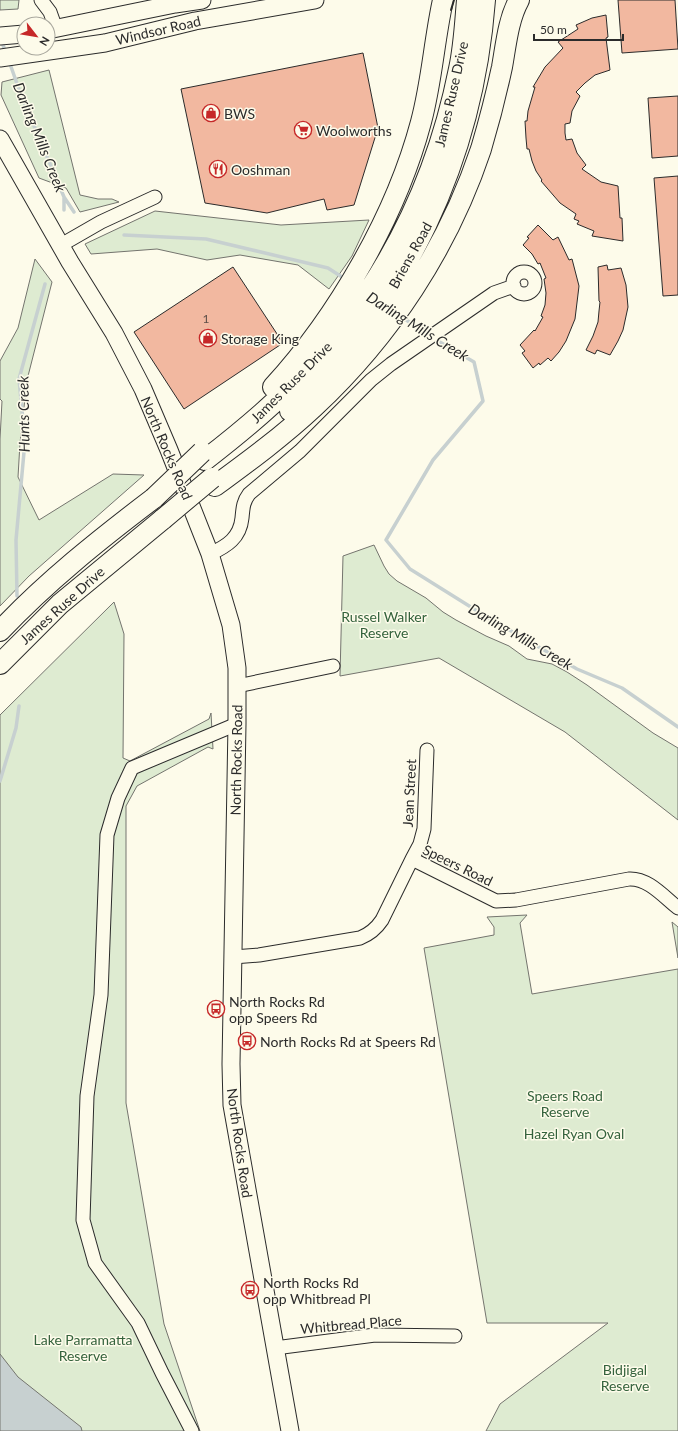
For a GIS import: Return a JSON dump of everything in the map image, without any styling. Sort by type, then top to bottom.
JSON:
[{"type":"highway","points":[[435,0],[439,19]]},
{"type":"highway","points":[[209,469],[281,436],[314,407],[343,378],[369,249],[395,195],[415,144],[431,79],[443,0]]},
{"type":"highway","name":"James Ruse Drive","points":[[403,272],[412,216],[438,149],[450,109],[459,68],[467,0]]},
{"type":"highway","name":"Briens Road","points":[[354,326],[403,272],[427,226],[435,207],[458,145],[469,104],[478,58],[485,0]]},
{"type":"highway","points":[[506,0],[507,42]]},
{"type":"highway","points":[[403,272],[447,232],[480,150],[493,109],[507,42],[519,0]]},
{"type":"highway","name":"James Ruse Drive","points":[[0,664],[60,604],[163,519],[246,427],[288,389],[323,352],[354,326]]},
{"type":"highway","name":"James Ruse Drive","points":[[0,631],[28,603],[75,561],[154,498],[209,469]]},
{"type":"main road","name":"Windsor Road","points":[[56,29],[194,0]]},
{"type":"main road","name":"Windsor Road","points":[[1,66],[31,54],[105,43],[195,21],[315,0]]},
{"type":"main road","points":[[0,36],[16,35]]},
{"type":"main road","name":"North Rocks Road","points":[[0,139],[114,333],[143,389],[210,554],[231,625],[237,668],[231,1064],[232,1105],[274,1348],[290,1431]]},
{"type":"street","points":[[41,0],[50,12],[50,16]]},
{"type":"street","points":[[133,13],[151,0]]},
{"type":"street","points":[[194,0],[195,21]]},
{"type":"street","points":[[61,245],[101,222],[155,197]]},
{"type":"street","points":[[210,554],[234,540],[242,519],[244,500],[249,494],[300,451],[371,380],[448,323],[494,292],[514,286]]},
{"type":"street","points":[[237,686],[333,666]]},
{"type":"street","points":[[192,1431],[138,1323],[95,1263],[82,1220],[87,1096],[101,995],[107,835],[118,798],[132,768],[237,724]]},
{"type":"street","name":"Jean Street","points":[[412,859],[420,844],[424,829],[427,750]]},
{"type":"street","name":"Speers Road","points":[[233,957],[259,955],[360,938],[370,934],[382,920],[412,859],[496,901],[511,900],[628,879],[636,879],[643,880],[678,908]]},
{"type":"street","name":"Whitbread Place","points":[[274,1348],[375,1335],[455,1336]]},
{"type":"green space","points":[[0,0],[19,0],[18,9],[0,10]]},
{"type":"green space","points":[[49,70],[80,195],[98,199],[112,199],[119,202],[80,212],[66,188],[39,178],[1,95],[2,82]]},
{"type":"green space","points":[[155,211],[281,225],[369,220],[352,256],[329,289],[298,265],[240,255],[207,260],[157,249],[91,254],[85,244]]},
{"type":"green space","points":[[35,259],[52,282],[27,380],[18,477],[39,520],[113,474],[144,475],[29,576],[0,606],[0,439],[2,401],[0,399],[0,361],[18,328]]},
{"type":"green space","name":"Russel Walker Reserve","points":[[374,545],[389,574],[397,581],[426,598],[443,612],[486,636],[509,646],[527,659],[552,664],[567,672],[653,733],[678,748],[678,820],[565,732],[439,658],[340,676],[343,556]]},
{"type":"green space","name":"Lake Parramatta Reserve","points":[[114,602],[124,634],[123,758],[130,761],[209,719],[211,713],[213,749],[208,747],[137,786],[126,806],[126,1103],[164,1324],[200,1431],[0,1431],[0,715]]},
{"type":"green space","name":"Speers Road Reserve","points":[[527,915],[520,923],[532,994],[678,969],[678,1431],[486,1431],[500,1404],[608,1323],[487,1323],[424,948],[494,935],[494,927],[487,917]]},
{"type":"green space","points":[[672,922],[678,927],[678,958]]},
{"type":"shaded area","points":[[0,1354],[18,1377],[81,1427],[82,1431],[0,1431]]},
{"type":"building","points":[[618,0],[675,0],[678,49],[622,53]]},
{"type":"building","points":[[606,15],[608,37],[606,38],[610,70],[595,75],[576,92],[580,96],[572,111],[570,123],[565,124],[565,133],[566,140],[572,139],[577,153],[586,165],[582,169],[601,182],[618,186],[623,241],[592,236],[594,231],[577,224],[579,221],[574,219],[576,214],[560,203],[541,181],[542,180],[532,161],[529,149],[527,149],[526,138],[525,121],[527,121],[528,111],[535,87],[533,87],[545,67],[563,48],[558,42],[578,29],[576,25],[592,18]]},
{"type":"building","points":[[363,53],[378,128],[354,205],[327,210],[324,199],[267,213],[205,203],[181,89]]},
{"type":"building","points":[[678,96],[678,156],[652,158],[648,98]]},
{"type":"building","points":[[678,176],[678,295],[663,296],[654,178]]},
{"type":"building","points":[[538,225],[553,240],[558,237],[569,260],[572,259],[579,286],[575,319],[566,341],[551,361],[548,358],[540,365],[539,363],[533,368],[522,353],[525,351],[520,345],[534,330],[535,331],[543,317],[541,316],[545,305],[546,293],[544,279],[546,278],[540,263],[538,264],[532,254],[523,245],[529,238],[527,237]]},
{"type":"building","points":[[607,265],[608,270],[621,268],[626,285],[628,307],[623,330],[610,355],[597,350],[595,354],[586,350],[598,322],[600,302],[598,267]]},
{"type":"building","name":"Storage King","points":[[233,267],[283,343],[184,409],[134,332]]},
{"type":"waterway","name":"Darling Mills Creek","points":[[1,40],[6,53]]},
{"type":"waterway","name":"Darling Mills Creek","points":[[9,61],[21,95],[64,197],[74,212]]},
{"type":"waterway","name":"Hunts Creek","points":[[64,198],[64,210]]},
{"type":"waterway","name":"Darling Mills Creek","points":[[124,235],[206,239],[328,268],[345,279]]},
{"type":"waterway","name":"Hunts Creek","points":[[17,596],[16,540],[25,441],[19,379],[45,284]]},
{"type":"waterway","name":"Darling Mills Creek","points":[[402,317],[428,335]]},
{"type":"waterway","name":"Darling Mills Creek","points":[[433,338],[474,362],[483,401],[433,460],[386,540],[410,569],[490,619],[577,669],[622,688],[678,727]]},
{"type":"waterway","name":"Hunts Creek","points":[[0,781],[16,728],[19,706]]},
{"type":"wall","points":[[451,10],[454,0]]},
{"type":"place","name":"BWS","points":[[211,113]]},
{"type":"place","name":"Woolworths","points":[[303,130]]},
{"type":"place","name":"Ooshman","points":[[218,169]]},
{"type":"place","name":"Storage King","points":[[208,338]]},
{"type":"place","name":"North Rocks Rd opp Speers Rd","points":[[216,1009]]},
{"type":"place","name":"North Rocks Rd at Speers Rd","points":[[247,1041]]},
{"type":"place","name":"North Rocks Rd opp Whitbread Pl","points":[[250,1290]]},
{"type":"park label","name":"Hazel Ryan Oval","points":[[574,1133]]},
{"type":"park label","name":"Bidjigal Reserve","points":[[625,1378]]}]
